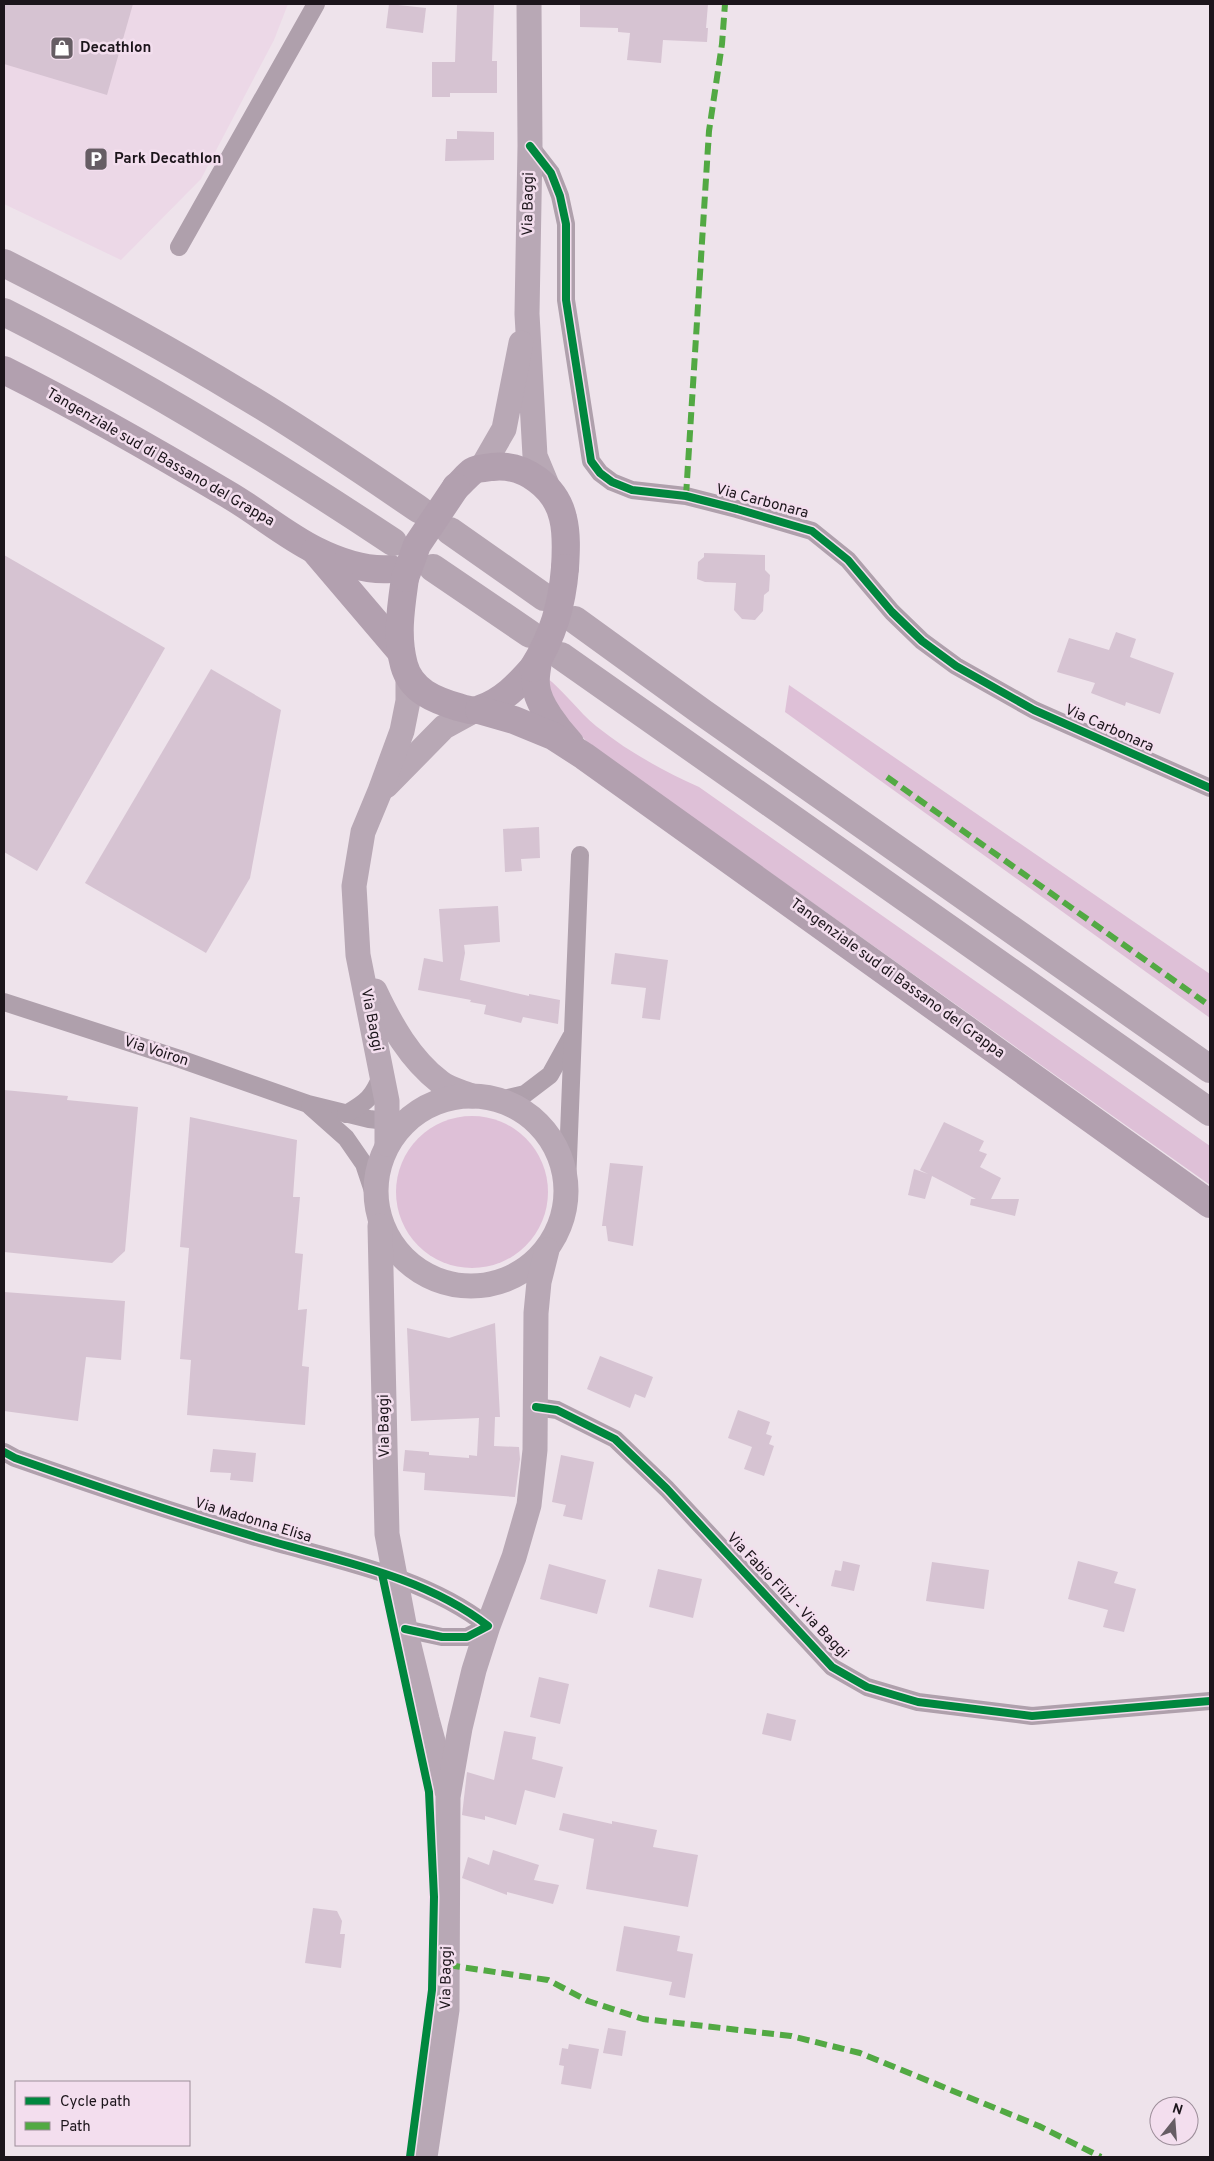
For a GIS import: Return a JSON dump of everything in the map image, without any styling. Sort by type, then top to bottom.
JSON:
[{"type":"highway","points":[[4,263],[68,296],[241,393],[347,460],[420,510]]},
{"type":"highway","points":[[4,312],[117,372],[207,424],[405,544]]},
{"type":"highway","points":[[450,531],[544,597]]},
{"type":"highway","points":[[433,568],[530,634]]},
{"type":"highway","points":[[575,620],[702,712],[1210,1069]]},
{"type":"highway","points":[[542,664],[1210,1112]]},
{"type":"main road","name":"Via Baggi","points":[[529,4],[530,146],[527,314],[536,456],[550,492]]},
{"type":"main road","name":"Via Baggi","points":[[481,468],[504,429],[527,314]]},
{"type":"main road","name":"Tangenziale sud di Bassano del Grappa","points":[[4,370],[232,496],[314,550],[362,568],[398,574]]},
{"type":"main road","name":"Tangenziale sud di Bassano del Grappa","points":[[481,468],[498,466],[515,468],[530,474],[550,492],[564,518],[565,568],[562,597],[536,685],[537,693],[556,729],[584,756]]},
{"type":"main road","points":[[404,663],[399,619],[398,574],[406,559],[405,544],[456,487],[474,471],[481,468]]},
{"type":"main road","name":"Tangenziale sud di Bassano del Grappa","points":[[314,550],[350,593],[376,620],[420,690],[436,700],[514,720],[553,736],[584,756],[1210,1204]]},
{"type":"main road","name":"Via Baggi","points":[[394,1128],[358,955],[354,886],[363,832],[402,731],[408,701],[404,663]]},
{"type":"main road","name":"Tangenziale sud di Bassano del Grappa","points":[[477,710],[515,689],[542,664]]},
{"type":"main road","name":"Via Baggi","points":[[380,791],[444,727],[477,710]]},
{"type":"main road","name":"Via Baggi","points":[[358,955],[390,1024],[414,1056],[441,1084],[472,1096],[500,1100],[525,1112],[546,1132],[560,1156],[566,1184],[566,1208],[547,1250],[539,1282],[536,1313],[536,1450],[529,1505],[514,1557],[474,1670],[460,1728],[448,1797],[448,2010],[425,2157]]},
{"type":"main road","name":"Via Baggi","points":[[448,1797],[405,1629],[387,1534],[380,1222],[375,1197],[376,1178],[380,1161],[394,1128],[427,1106],[449,1098],[472,1096]]},
{"type":"main road","name":"Via Baggi","points":[[380,1222],[391,1245],[408,1264],[430,1278],[455,1286],[480,1287],[506,1281],[528,1268],[547,1250]]},
{"type":"street","points":[[179,247],[316,4]]},
{"type":"street","name":"Via Carbonara","points":[[530,146],[551,173],[560,196],[566,224],[566,300],[591,461],[600,474],[612,482],[632,490],[686,496],[812,531],[848,560],[892,612],[922,641],[956,666],[1034,710],[1210,788]]},
{"type":"street","name":"Via Baggi","points":[[566,1184],[580,855]]},
{"type":"street","name":"Via Voiron","points":[[4,1002],[180,1059],[308,1104],[394,1128]]},
{"type":"street","name":"Via Baggi","points":[[500,1100],[525,1094],[550,1075],[572,1035]]},
{"type":"street","points":[[346,1114],[363,1104],[374,1093],[382,1074]]},
{"type":"street","name":"Via Voiron","points":[[308,1104],[346,1138],[364,1164],[375,1197]]},
{"type":"street","name":"Via Fabio Filzi - Via Baggi","points":[[536,1407],[557,1410],[615,1439],[667,1489],[832,1667],[867,1687],[918,1702],[1032,1716],[1210,1702]]},
{"type":"street","name":"Via Madonna Elisa","points":[[4,1452],[15,1458],[103,1489],[254,1536],[396,1577],[452,1601],[488,1626]]},
{"type":"street","points":[[405,1629],[442,1636],[468,1637],[488,1626]]},
{"type":"shaded area","points":[[4,4],[288,4],[274,40],[201,179],[121,260],[4,204]]},
{"type":"shaded area","points":[[546,677],[589,720],[620,744],[659,767],[699,787],[1210,1146],[1210,1185],[588,743],[549,699]]},
{"type":"shaded area","points":[[789,685],[1210,974],[1210,1018],[785,712]]},
{"type":"shaded area","points":[[472,1116],[487,1117],[501,1121],[526,1138],[543,1163],[547,1177],[547,1207],[543,1221],[526,1246],[501,1263],[487,1267],[472,1268],[457,1267],[443,1263],[418,1246],[401,1221],[397,1207],[396,1192],[397,1177],[401,1163],[418,1138],[443,1121],[457,1117]]},
{"type":"building","name":"Decathlon","points":[[4,4],[133,4],[107,95],[4,64]]},
{"type":"building","points":[[389,4],[426,8],[423,33],[386,28]]},
{"type":"building","points":[[457,4],[494,4],[492,61],[497,61],[497,93],[450,93],[450,97],[432,97],[432,62],[455,62]]},
{"type":"building","points":[[580,4],[708,4],[707,42],[663,40],[661,63],[627,60],[630,33],[618,32],[618,28],[580,27]]},
{"type":"building","points":[[457,131],[494,132],[494,160],[445,161],[446,139],[457,139]]},
{"type":"building","points":[[704,553],[765,555],[765,570],[770,575],[769,591],[764,595],[763,611],[755,620],[742,619],[734,610],[736,583],[705,582],[697,579],[698,562],[704,557]]},
{"type":"building","points":[[4,555],[165,648],[37,871],[4,852]]},
{"type":"building","points":[[1116,632],[1136,639],[1130,657],[1174,673],[1160,714],[1126,702],[1125,706],[1091,693],[1095,683],[1057,672],[1069,638],[1109,650]]},
{"type":"building","points":[[211,669],[281,710],[250,878],[206,953],[85,883]]},
{"type":"building","points":[[539,827],[540,858],[521,859],[522,871],[505,872],[503,829]]},
{"type":"building","points":[[498,906],[500,942],[464,945],[465,953],[460,980],[529,996],[529,994],[560,1000],[558,1024],[523,1017],[521,1023],[484,1014],[486,1005],[470,1002],[471,1000],[418,990],[424,958],[443,962],[439,909]]},
{"type":"building","points":[[615,953],[668,960],[660,1020],[642,1018],[646,988],[611,984]]},
{"type":"building","points":[[4,1090],[68,1096],[67,1100],[138,1107],[125,1251],[112,1263],[4,1252]]},
{"type":"building","points":[[190,1117],[297,1140],[293,1197],[300,1197],[295,1253],[303,1254],[298,1310],[307,1309],[302,1366],[309,1367],[305,1425],[187,1415],[191,1360],[180,1359],[189,1248],[180,1247]]},
{"type":"building","points":[[944,1122],[984,1141],[979,1151],[987,1154],[980,1167],[1001,1178],[991,1199],[1019,1199],[1015,1216],[970,1205],[971,1199],[976,1199],[932,1176],[925,1199],[908,1195],[914,1169],[928,1174],[920,1170]]},
{"type":"building","points":[[610,1163],[643,1166],[633,1246],[608,1241],[606,1226],[602,1226]]},
{"type":"building","points":[[4,1292],[125,1301],[121,1360],[86,1357],[78,1421],[4,1411]]},
{"type":"building","points":[[495,1323],[500,1417],[495,1417],[494,1446],[519,1447],[520,1459],[515,1497],[424,1490],[425,1473],[403,1471],[405,1450],[429,1452],[429,1455],[469,1458],[469,1455],[477,1456],[479,1418],[411,1421],[407,1328],[449,1338]]},
{"type":"building","points":[[600,1356],[653,1377],[645,1398],[635,1394],[630,1408],[587,1389]]},
{"type":"building","points":[[738,1410],[770,1422],[766,1434],[772,1436],[769,1444],[774,1446],[764,1476],[744,1469],[752,1447],[728,1438]]},
{"type":"building","points":[[213,1449],[256,1453],[253,1482],[230,1480],[231,1473],[210,1472]]},
{"type":"building","points":[[561,1455],[594,1462],[582,1520],[563,1516],[566,1505],[552,1502]]},
{"type":"building","points":[[843,1561],[860,1565],[854,1591],[831,1586],[835,1570],[841,1571]]},
{"type":"building","points":[[1078,1561],[1118,1572],[1114,1583],[1136,1589],[1124,1632],[1103,1627],[1108,1610],[1068,1599]]},
{"type":"building","points":[[932,1562],[989,1570],[984,1609],[926,1601]]},
{"type":"building","points":[[549,1564],[606,1580],[597,1614],[540,1599]]},
{"type":"building","points":[[658,1569],[702,1579],[693,1618],[649,1607]]},
{"type":"building","points":[[539,1677],[569,1684],[560,1724],[530,1717]]},
{"type":"building","points":[[767,1713],[796,1720],[791,1741],[762,1734]]},
{"type":"building","points":[[504,1731],[536,1737],[532,1759],[563,1767],[555,1798],[525,1790],[516,1825],[485,1816],[485,1820],[462,1815],[467,1772],[494,1780]]},
{"type":"building","points":[[563,1813],[612,1824],[612,1821],[657,1830],[653,1847],[698,1855],[688,1907],[586,1889],[594,1839],[559,1830]]},
{"type":"building","points":[[493,1850],[539,1865],[534,1880],[559,1885],[553,1904],[507,1892],[507,1895],[462,1878],[468,1857],[489,1865]]},
{"type":"building","points":[[313,1908],[337,1911],[342,1921],[340,1934],[345,1934],[341,1968],[305,1963]]},
{"type":"building","points":[[624,1926],[680,1936],[677,1951],[693,1954],[685,1998],[669,1995],[672,1982],[616,1971]]},
{"type":"building","points":[[608,2028],[626,2031],[622,2056],[603,2053]]},
{"type":"building","points":[[569,2044],[599,2049],[591,2089],[561,2084],[564,2066],[559,2065],[562,2048],[568,2049]]},
{"type":"marked path","points":[[686,496],[709,131],[722,44],[725,4]]},
{"type":"marked path","points":[[887,777],[1210,1006]]},
{"type":"marked path","points":[[448,1965],[548,1980],[588,2001],[643,2019],[791,2036],[860,2053],[1039,2126],[1101,2157]]},
{"type":"cycle path","points":[[530,146],[551,173],[560,196],[566,224],[566,300],[591,461],[600,473],[612,482],[632,490],[686,496],[812,531],[848,560],[892,612],[922,641],[956,666],[1034,710],[1210,788]]},
{"type":"cycle path","points":[[536,1407],[557,1410],[615,1439],[667,1489],[832,1667],[867,1687],[918,1702],[1032,1716],[1210,1701]]},
{"type":"cycle path","points":[[4,1452],[15,1458],[165,1509],[407,1581],[463,1608],[488,1626],[467,1637],[442,1637],[405,1629]]},
{"type":"cycle path","points":[[382,1574],[429,1792],[434,1897],[432,1990],[410,2157]]},
{"type":"place","name":"Decathlon","points":[[62,48]]},
{"type":"place","name":"Park Decathlon","points":[[96,159]]}]
